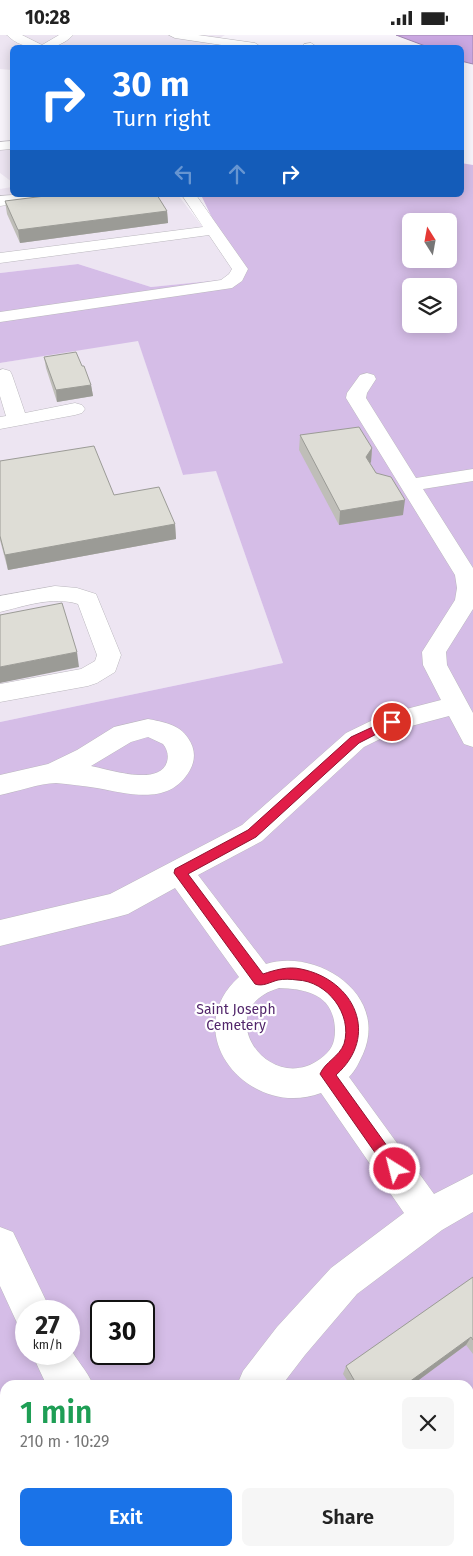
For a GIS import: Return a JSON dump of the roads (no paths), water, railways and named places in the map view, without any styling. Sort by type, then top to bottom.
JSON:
[{"type":"street","points":[[13,35],[34,45]]},
{"type":"street","points":[[50,45],[67,35]]},
{"type":"street","points":[[175,35],[212,38],[231,45]]},
{"type":"street","points":[[193,45],[212,38]]},
{"type":"street","points":[[0,201],[33,197]]},
{"type":"street","points":[[0,317],[226,284],[236,277],[240,269],[190,197]]},
{"type":"street","points":[[0,258],[76,248],[83,257],[92,261],[203,247],[194,233],[213,230]]},
{"type":"street","points":[[0,376],[3,375],[9,421],[75,409]]},
{"type":"street","points":[[367,379],[357,393],[356,398],[466,575],[469,588],[467,600],[434,652],[435,665],[473,737]]},
{"type":"street","points":[[410,485],[473,475]]},
{"type":"street","points":[[0,604],[58,593],[74,593],[88,599],[108,655],[106,666],[88,677],[0,693]]},
{"type":"street","points":[[0,933],[117,905],[252,833],[355,740],[392,722],[455,705]]},
{"type":"street","points":[[0,785],[54,773]]},
{"type":"street","points":[[180,873],[260,980]]},
{"type":"street","points":[[279,974],[299,974],[318,980],[335,991],[347,1006],[352,1025],[351,1043],[342,1061],[327,1074],[309,1081],[289,1083],[269,1079],[252,1069],[239,1055],[231,1039],[230,1021],[235,1005],[245,991],[260,980],[279,974]]},
{"type":"street","points":[[327,1074],[429,1217]]},
{"type":"street","points":[[261,1380],[344,1281],[429,1217],[473,1192]]},
{"type":"street","points":[[0,1245],[27,1300]]},
{"type":"street","points":[[58,1365],[69,1380]]},
{"type":"park label","name":"Saint Joseph Cemetery","points":[[236,1018]]}]
